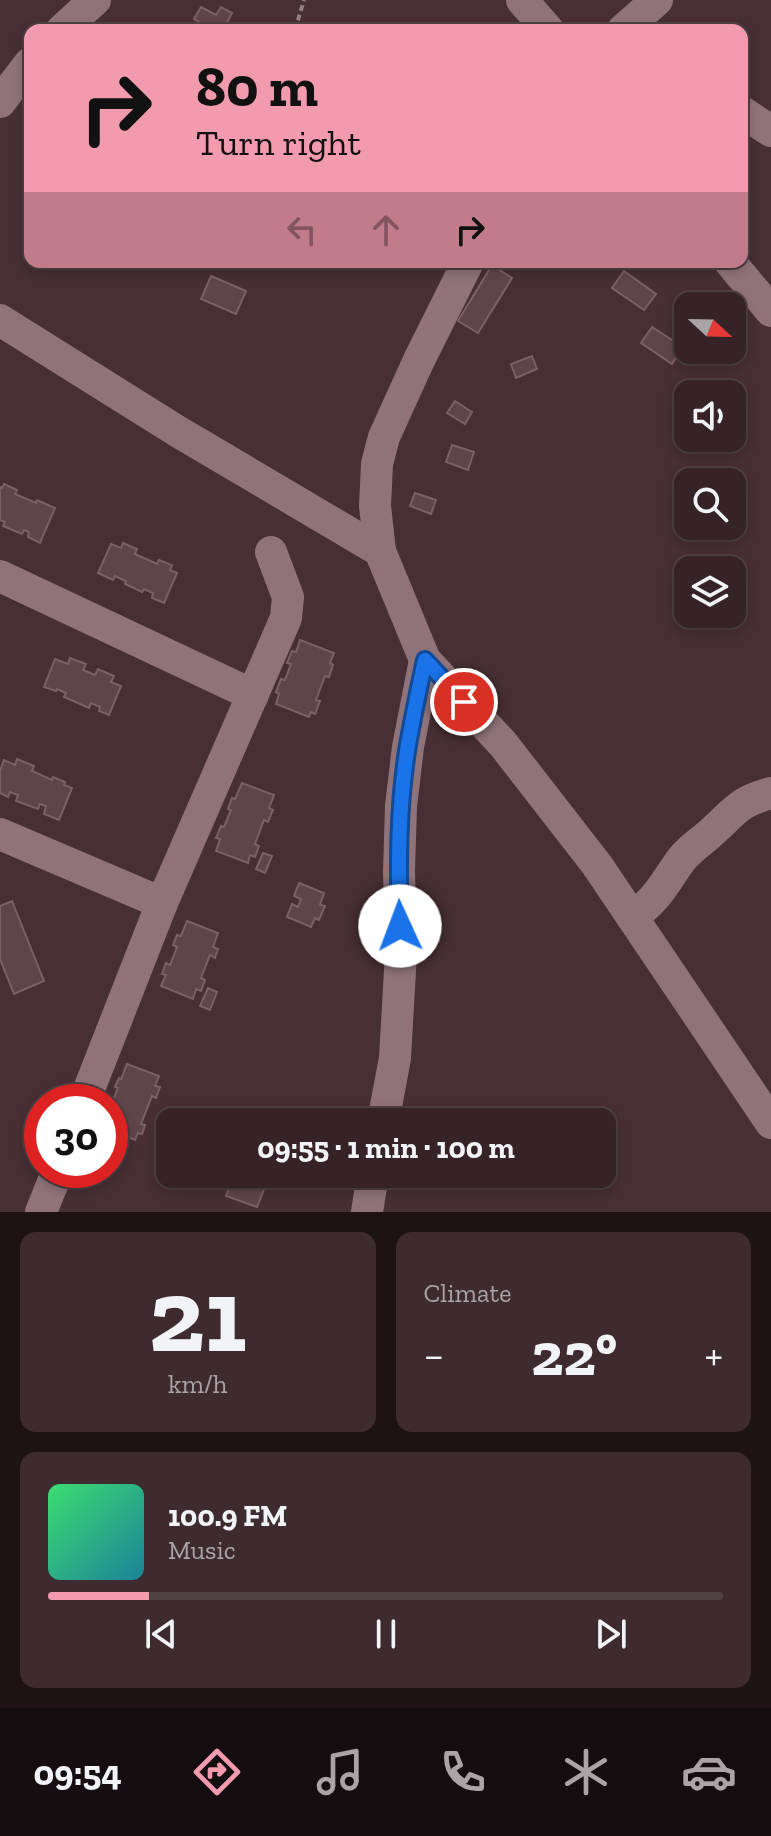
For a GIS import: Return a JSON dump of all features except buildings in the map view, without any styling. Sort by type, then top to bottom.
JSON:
[{"type":"street","points":[[69,24],[95,0]]},
{"type":"street","points":[[522,0],[543,24]]},
{"type":"street","points":[[630,24],[657,0]]},
{"type":"street","points":[[0,102],[24,71]]},
{"type":"street","points":[[748,116],[771,131]]},
{"type":"street","points":[[465,268],[384,437],[377,464],[375,506],[380,551],[425,660],[503,744],[597,865],[771,1123]]},
{"type":"street","points":[[735,268],[771,311]]},
{"type":"street","points":[[0,320],[177,431],[380,551]]},
{"type":"street","points":[[91,1084],[162,903],[286,618],[288,597],[271,552]]},
{"type":"street","points":[[0,576],[253,695]]},
{"type":"street","points":[[386,1108],[395,1058],[401,953],[401,806],[408,747],[425,660]]},
{"type":"street","points":[[632,917],[649,905],[693,846],[713,832],[733,810],[752,798],[771,793]]},
{"type":"street","points":[[0,834],[162,903]]},
{"type":"street","points":[[41,1212],[51,1188]]},
{"type":"street","points":[[367,1212],[371,1188]]},
{"type":"path","points":[[297,24],[304,0]]},
{"type":"route","points":[[400,926],[401,806],[408,747],[425,660],[464,702]]}]
